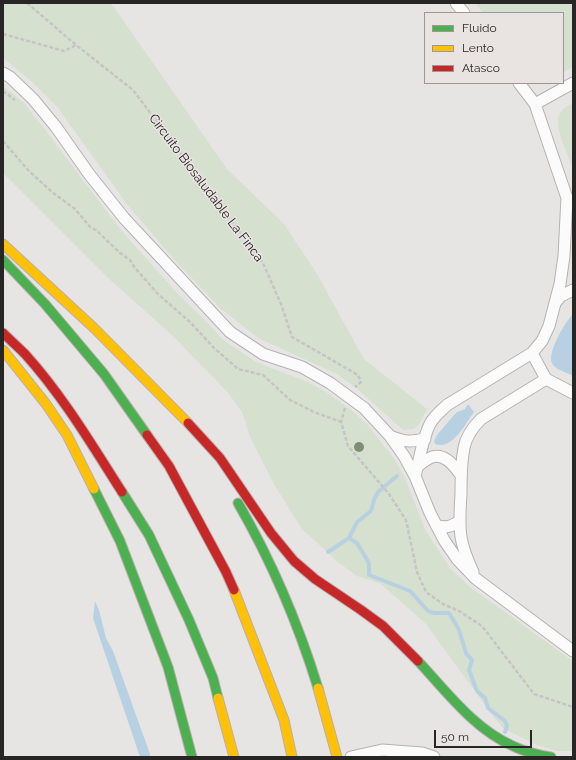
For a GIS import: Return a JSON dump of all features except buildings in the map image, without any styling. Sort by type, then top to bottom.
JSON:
[{"type":"highway","points":[[3,244],[107,340],[224,461],[277,539],[293,560],[313,579],[347,602],[365,612],[384,627],[404,645],[466,712],[483,727],[501,740],[520,750],[551,757]]},
{"type":"highway","points":[[3,260],[45,304],[104,374],[170,466],[226,572],[284,720],[292,757]]},
{"type":"highway","points":[[3,333],[25,354],[70,411],[150,535],[189,620],[213,678],[234,757]]},
{"type":"highway","points":[[3,350],[46,404],[67,435],[120,541],[168,667],[192,757]]},
{"type":"highway","points":[[177,412],[211,459],[230,489],[272,565],[303,642],[326,711],[338,757]]},
{"type":"street","points":[[456,3],[463,12]]},
{"type":"street","points":[[3,73],[10,77],[33,99],[56,127],[89,174],[124,218],[230,332],[263,354],[302,367],[330,383],[364,408],[390,436],[416,471],[436,525],[454,554],[475,578],[573,651]]},
{"type":"street","points":[[535,104],[573,83]]},
{"type":"street","points":[[520,84],[535,104],[573,213]]},
{"type":"street","points":[[416,471],[424,439],[430,424],[438,414],[447,405],[532,353],[542,341],[549,326],[560,284],[564,256],[567,197]]},
{"type":"street","points":[[555,303],[561,296],[573,290]]},
{"type":"street","points":[[532,353],[546,379],[573,393]]},
{"type":"street","points":[[475,578],[465,554],[461,537],[461,475],[466,439],[475,424],[481,419],[546,379]]},
{"type":"street","points":[[390,436],[402,441],[424,439]]},
{"type":"street","points":[[416,471],[433,457],[440,457],[447,459],[454,465],[461,475]]},
{"type":"street","points":[[436,525],[442,528],[460,521]]},
{"type":"street","points":[[351,757],[382,750],[422,753],[434,757]]},
{"type":"path","name":"Circuito Biosaludable La Finca","points":[[27,3],[76,45],[133,90],[263,263],[281,304],[292,338],[358,375],[361,382],[355,387],[349,397],[341,422]]},
{"type":"path","points":[[3,34],[64,51],[76,45]]},
{"type":"path","points":[[3,141],[28,170],[52,192],[75,209],[90,227],[96,230],[120,253],[130,260],[135,268],[159,295],[190,322],[214,348],[238,369],[263,375],[290,400],[314,412],[341,422],[348,446],[389,494],[406,520],[417,572],[426,592],[443,604],[459,611],[482,626],[534,694],[573,707]]},
{"type":"green space","points":[[3,3],[110,3],[227,169],[284,224],[317,274],[364,359],[427,409],[418,426],[413,429],[403,430],[355,387],[335,373],[258,338],[219,307],[178,264],[126,203],[58,108],[30,80],[3,58]]},
{"type":"green space","points":[[475,3],[573,3],[573,67],[564,72],[564,12],[482,12]]},
{"type":"green space","points":[[3,86],[24,103],[120,229],[179,295],[222,339],[256,362],[308,382],[326,392],[350,409],[367,424],[395,460],[405,478],[425,529],[450,568],[470,587],[573,661],[573,751],[557,751],[537,745],[504,729],[426,624],[381,584],[357,576],[339,563],[302,529],[275,486],[250,437],[242,412],[228,393],[174,337],[108,278],[3,173]]},
{"type":"green space","points":[[573,103],[573,168],[562,142],[558,127],[558,120],[562,111]]},
{"type":"water","points":[[573,314],[573,376],[555,367],[551,360],[557,339],[565,324]]},
{"type":"water","points":[[468,404],[474,412],[458,435],[447,443],[441,445],[435,444],[434,441],[437,435],[457,412],[465,409]]},
{"type":"water","points":[[95,601],[99,610],[106,638],[113,651],[150,757],[140,757],[93,618]]},
{"type":"waterway","points":[[397,476],[378,492],[371,511],[357,522],[349,538],[357,543],[369,563],[369,575],[410,591],[428,611],[434,613],[449,613],[459,630],[466,653],[472,660],[469,670],[477,691],[485,698],[488,708],[505,721],[507,726],[505,732]]},
{"type":"waterway","points":[[328,552],[349,538]]},
{"type":"traffic: fast","points":[[3,260],[45,304],[104,374],[147,435]]},
{"type":"traffic: fast","points":[[94,489],[120,541],[168,667],[192,757]]},
{"type":"traffic: fast","points":[[122,492],[149,535],[189,620],[213,678],[218,698]]},
{"type":"traffic: fast","points":[[238,503],[273,570],[293,616],[318,688]]},
{"type":"traffic: fast","points":[[418,661],[450,697],[473,720],[486,730],[499,739],[518,748],[551,757]]},
{"type":"traffic: slow","points":[[3,244],[94,328],[188,423]]},
{"type":"traffic: slow","points":[[3,350],[46,404],[67,435],[94,489]]},
{"type":"traffic: slow","points":[[234,590],[284,720],[292,757]]},
{"type":"traffic: slow","points":[[318,688],[337,757]]},
{"type":"traffic: slow","points":[[218,698],[234,757]]},
{"type":"traffic: jam","points":[[3,333],[25,354],[52,387],[122,492]]},
{"type":"traffic: jam","points":[[188,423],[220,458],[271,533],[294,561],[315,579],[383,626],[418,661]]},
{"type":"traffic: jam","points":[[147,435],[169,466],[226,572],[234,590]]}]
